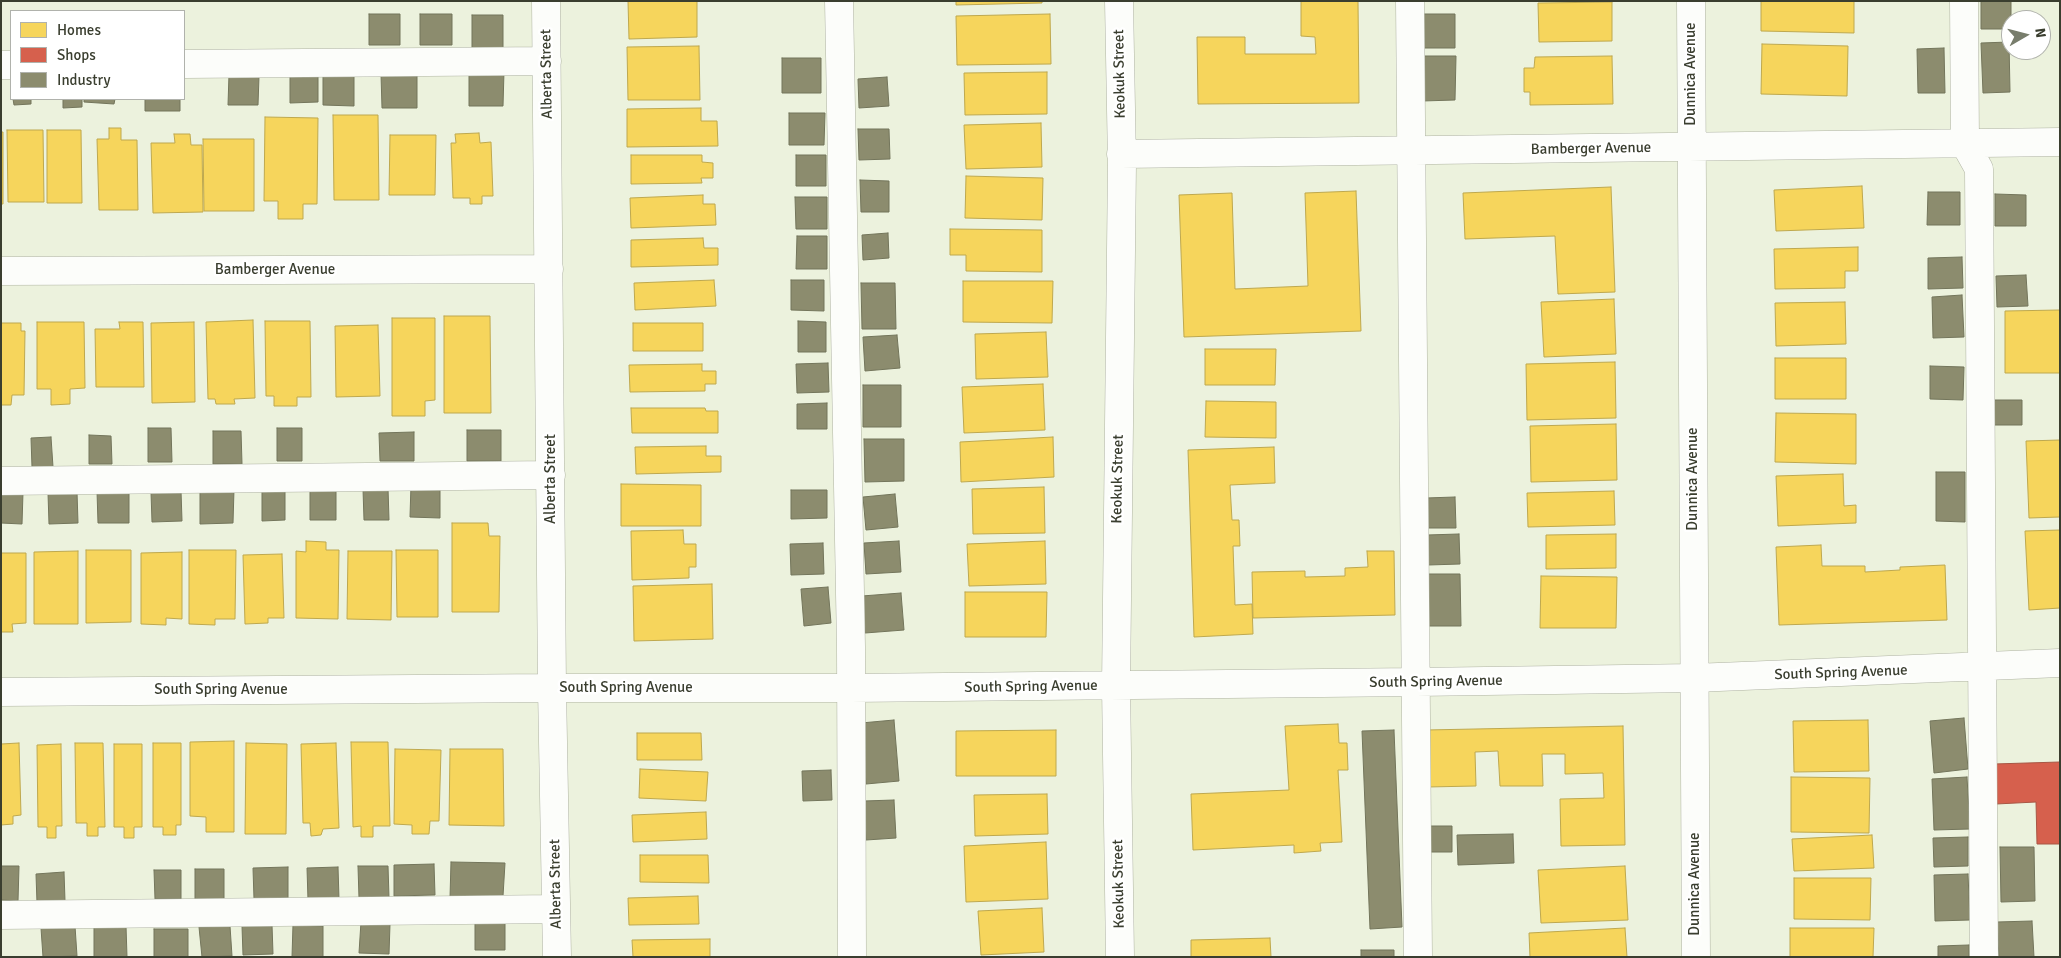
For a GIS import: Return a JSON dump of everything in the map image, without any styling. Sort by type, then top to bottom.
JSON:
[{"type":"street","name":"Alberta Street","points":[[546,1],[552,688],[557,957]]},
{"type":"street","points":[[839,1],[851,688],[852,957]]},
{"type":"street","name":"Keokuk Street","points":[[1119,1],[1122,154],[1116,686],[1120,957]]},
{"type":"street","points":[[1410,1],[1418,957]]},
{"type":"street","name":"Dunnica Avenue","points":[[1691,1],[1696,957]]},
{"type":"street","points":[[1964,1],[1965,144],[1979,169],[1984,957]]},
{"type":"street","points":[[185,64],[547,61]]},
{"type":"street","name":"Bamberger Avenue","points":[[1122,154],[2060,142]]},
{"type":"street","name":"Bamberger Avenue","points":[[1,271],[549,269]]},
{"type":"street","points":[[1,481],[551,476]]},
{"type":"street","name":"South Spring Avenue","points":[[1,692],[851,688],[1416,682],[1694,678],[2060,663]]},
{"type":"street","points":[[1,915],[556,910]]},
{"type":"building: Homes","points":[[628,1],[697,1],[697,37],[629,39]]},
{"type":"building: Homes","points":[[956,1],[1042,1],[1042,3],[956,5]]},
{"type":"building: Homes","points":[[1301,1],[1358,1],[1359,103],[1198,104],[1197,37],[1245,37],[1245,54],[1316,54],[1315,37],[1301,36]]},
{"type":"building: Homes","points":[[1761,1],[1854,1],[1854,33],[1761,31]]},
{"type":"building: Homes","points":[[1612,2],[1612,41],[1539,42],[1538,3]]},
{"type":"building: Homes","points":[[1050,14],[1051,64],[957,65],[956,16]]},
{"type":"building: Homes","points":[[1762,44],[1848,46],[1847,96],[1761,94]]},
{"type":"building: Homes","points":[[699,46],[700,100],[628,100],[627,47]]},
{"type":"building: Homes","points":[[1612,56],[1613,104],[1530,105],[1530,92],[1524,92],[1524,68],[1534,68],[1535,57]]},
{"type":"building: Homes","points":[[1047,72],[1047,114],[965,115],[964,73]]},
{"type":"building: Homes","points":[[701,108],[701,121],[717,121],[718,146],[627,147],[627,109]]},
{"type":"building: Homes","points":[[333,115],[378,115],[379,200],[334,200]]},
{"type":"building: Homes","points":[[265,117],[318,118],[317,204],[303,204],[303,219],[278,219],[278,201],[264,201]]},
{"type":"building: Homes","points":[[1041,123],[1042,167],[966,169],[964,125]]},
{"type":"building: Homes","points":[[109,128],[121,128],[121,140],[137,140],[138,210],[99,210],[97,139],[109,139]]},
{"type":"building: Homes","points":[[7,130],[43,130],[44,202],[8,202]]},
{"type":"building: Homes","points":[[47,130],[81,130],[82,203],[47,203]]},
{"type":"building: Homes","points":[[1,132],[3,132],[3,204],[1,204]]},
{"type":"building: Homes","points":[[479,133],[480,143],[491,142],[493,196],[482,196],[482,204],[470,204],[470,198],[453,198],[451,143],[456,143],[455,134]]},
{"type":"building: Homes","points":[[174,134],[190,134],[191,145],[202,145],[203,212],[153,213],[151,143],[175,143]]},
{"type":"building: Homes","points":[[390,135],[436,135],[435,195],[389,195]]},
{"type":"building: Homes","points":[[203,139],[254,139],[254,211],[204,211]]},
{"type":"building: Homes","points":[[631,155],[702,155],[702,162],[713,163],[713,178],[701,178],[702,183],[631,184]]},
{"type":"building: Homes","points":[[966,176],[1043,178],[1042,220],[965,218]]},
{"type":"building: Homes","points":[[1862,186],[1864,228],[1776,231],[1774,190]]},
{"type":"building: Homes","points":[[1611,187],[1615,292],[1558,294],[1555,236],[1465,239],[1463,193]]},
{"type":"building: Homes","points":[[1356,191],[1361,331],[1184,337],[1179,195],[1232,193],[1235,289],[1308,286],[1305,193]]},
{"type":"building: Homes","points":[[703,195],[703,204],[715,204],[716,225],[631,228],[630,198]]},
{"type":"building: Homes","points":[[950,229],[1042,230],[1042,272],[966,271],[966,255],[950,255]]},
{"type":"building: Homes","points":[[703,238],[704,248],[718,248],[718,265],[631,267],[631,240]]},
{"type":"building: Homes","points":[[1858,247],[1858,271],[1845,271],[1845,288],[1775,289],[1774,249]]},
{"type":"building: Homes","points":[[714,280],[716,306],[635,310],[634,283]]},
{"type":"building: Homes","points":[[963,281],[1053,281],[1052,323],[963,322]]},
{"type":"building: Homes","points":[[1614,299],[1616,354],[1544,357],[1541,302]]},
{"type":"building: Homes","points":[[1845,302],[1846,344],[1776,346],[1775,303]]},
{"type":"building: Homes","points":[[2060,310],[2060,373],[2005,373],[2005,311]]},
{"type":"building: Homes","points":[[444,316],[490,316],[491,413],[444,413]]},
{"type":"building: Homes","points":[[392,318],[435,318],[435,400],[425,401],[425,416],[392,416]]},
{"type":"building: Homes","points":[[253,320],[255,398],[234,399],[235,404],[216,404],[215,399],[208,399],[206,322]]},
{"type":"building: Homes","points":[[265,321],[310,321],[311,397],[297,397],[297,406],[274,406],[274,396],[266,396]]},
{"type":"building: Homes","points":[[37,322],[84,322],[85,388],[70,389],[70,404],[51,405],[51,389],[37,389]]},
{"type":"building: Homes","points":[[119,322],[143,322],[144,387],[96,387],[95,329],[120,329]]},
{"type":"building: Homes","points":[[194,322],[195,402],[152,403],[151,323]]},
{"type":"building: Homes","points":[[1,323],[21,323],[21,331],[25,331],[24,395],[12,395],[11,405],[1,405]]},
{"type":"building: Homes","points":[[633,323],[703,323],[703,351],[633,351]]},
{"type":"building: Homes","points":[[378,325],[380,396],[336,397],[335,326]]},
{"type":"building: Homes","points":[[1046,332],[1048,377],[976,379],[975,334]]},
{"type":"building: Homes","points":[[1205,349],[1276,349],[1275,385],[1205,385]]},
{"type":"building: Homes","points":[[1775,358],[1846,358],[1846,399],[1775,399]]},
{"type":"building: Homes","points":[[1615,362],[1616,418],[1527,420],[1526,364]]},
{"type":"building: Homes","points":[[702,364],[702,371],[716,371],[716,384],[705,384],[705,391],[630,392],[629,365]]},
{"type":"building: Homes","points":[[1043,384],[1045,430],[964,433],[962,387]]},
{"type":"building: Homes","points":[[1206,401],[1276,402],[1276,438],[1205,437]]},
{"type":"building: Homes","points":[[631,408],[705,408],[706,411],[718,411],[718,433],[632,433]]},
{"type":"building: Homes","points":[[1776,413],[1856,414],[1856,464],[1775,462]]},
{"type":"building: Homes","points":[[1616,424],[1617,480],[1531,482],[1530,426]]},
{"type":"building: Homes","points":[[1053,437],[1054,477],[961,482],[960,442]]},
{"type":"building: Homes","points":[[2060,440],[2060,517],[2029,518],[2026,441]]},
{"type":"building: Homes","points":[[706,446],[706,456],[721,456],[721,472],[636,474],[635,447]]},
{"type":"building: Homes","points":[[1274,447],[1275,483],[1230,485],[1232,520],[1239,520],[1240,546],[1233,546],[1235,605],[1252,604],[1253,634],[1194,637],[1188,450]]},
{"type":"building: Homes","points":[[1843,474],[1844,506],[1856,505],[1856,523],[1778,526],[1776,476]]},
{"type":"building: Homes","points":[[621,484],[701,485],[701,526],[621,526]]},
{"type":"building: Homes","points":[[1044,487],[1045,533],[973,534],[972,489]]},
{"type":"building: Homes","points":[[1614,491],[1615,525],[1528,527],[1527,493]]},
{"type":"building: Homes","points":[[452,523],[488,523],[489,536],[500,536],[499,612],[452,612]]},
{"type":"building: Homes","points":[[683,530],[684,544],[696,544],[696,567],[689,567],[689,578],[632,580],[631,531]]},
{"type":"building: Homes","points":[[2060,530],[2060,608],[2029,610],[2025,531]]},
{"type":"building: Homes","points":[[1616,534],[1616,568],[1546,569],[1546,535]]},
{"type":"building: Homes","points":[[306,541],[326,542],[326,550],[339,550],[338,619],[296,618],[296,551],[306,552]]},
{"type":"building: Homes","points":[[1045,541],[1046,584],[969,586],[967,544]]},
{"type":"building: Homes","points":[[1821,545],[1822,566],[1865,566],[1865,572],[1900,570],[1900,567],[1945,565],[1947,620],[1779,625],[1776,547]]},
{"type":"building: Homes","points":[[86,550],[131,550],[131,622],[86,623]]},
{"type":"building: Homes","points":[[189,550],[236,550],[235,619],[215,619],[215,625],[189,624]]},
{"type":"building: Homes","points":[[396,550],[438,550],[438,617],[397,617]]},
{"type":"building: Homes","points":[[78,551],[78,624],[34,624],[34,552]]},
{"type":"building: Homes","points":[[348,551],[392,551],[391,620],[347,619]]},
{"type":"building: Homes","points":[[1367,551],[1394,551],[1395,615],[1253,618],[1252,572],[1305,571],[1305,577],[1345,576],[1345,568],[1368,567]]},
{"type":"building: Homes","points":[[182,552],[182,619],[166,618],[166,625],[141,624],[141,553]]},
{"type":"building: Homes","points":[[1,553],[26,553],[26,623],[12,624],[13,632],[1,632]]},
{"type":"building: Homes","points":[[282,554],[284,618],[268,618],[268,623],[245,624],[243,555]]},
{"type":"building: Homes","points":[[1541,576],[1617,577],[1616,628],[1540,628]]},
{"type":"building: Homes","points":[[712,584],[713,639],[634,641],[633,586]]},
{"type":"building: Homes","points":[[965,592],[1047,592],[1046,637],[965,637]]},
{"type":"building: Homes","points":[[1868,720],[1869,771],[1794,772],[1793,721]]},
{"type":"building: Homes","points":[[1338,724],[1339,743],[1347,743],[1348,770],[1338,770],[1342,842],[1320,843],[1321,851],[1294,853],[1294,845],[1193,850],[1191,794],[1289,790],[1285,726]]},
{"type":"building: Homes","points":[[1623,726],[1625,845],[1561,846],[1560,799],[1604,798],[1603,773],[1565,774],[1565,754],[1542,754],[1543,786],[1500,786],[1498,751],[1475,752],[1476,786],[1427,787],[1426,730]]},
{"type":"building: Homes","points":[[1056,730],[1056,776],[956,776],[956,731]]},
{"type":"building: Homes","points":[[637,733],[701,733],[702,760],[637,760]]},
{"type":"building: Homes","points":[[234,741],[234,832],[206,832],[206,817],[190,816],[190,742]]},
{"type":"building: Homes","points":[[351,742],[388,742],[390,826],[373,826],[373,837],[361,837],[361,826],[353,827]]},
{"type":"building: Homes","points":[[19,743],[21,815],[13,816],[13,824],[1,825],[1,744]]},
{"type":"building: Homes","points":[[75,743],[103,743],[105,827],[98,827],[98,836],[87,836],[87,823],[76,823]]},
{"type":"building: Homes","points":[[153,743],[181,743],[181,825],[176,825],[176,835],[163,835],[163,827],[153,827]]},
{"type":"building: Homes","points":[[246,743],[287,744],[286,834],[245,834]]},
{"type":"building: Homes","points":[[336,743],[339,828],[323,829],[321,835],[311,836],[310,823],[303,823],[301,744]]},
{"type":"building: Homes","points":[[61,744],[62,826],[56,826],[56,838],[47,838],[47,827],[38,827],[37,745]]},
{"type":"building: Homes","points":[[114,744],[142,744],[142,827],[134,827],[134,838],[124,838],[124,827],[114,827]]},
{"type":"building: Homes","points":[[395,749],[441,750],[439,821],[430,821],[429,834],[412,834],[412,825],[394,824]]},
{"type":"building: Homes","points":[[450,749],[503,749],[504,826],[449,825]]},
{"type":"building: Homes","points":[[640,769],[708,772],[706,801],[639,798]]},
{"type":"building: Homes","points":[[1791,777],[1870,778],[1869,833],[1791,832]]},
{"type":"building: Homes","points":[[1047,794],[1048,834],[975,836],[974,795]]},
{"type":"building: Homes","points":[[706,812],[707,839],[633,842],[632,815]]},
{"type":"building: Homes","points":[[1872,835],[1874,868],[1794,871],[1792,839]]},
{"type":"building: Homes","points":[[1046,842],[1048,899],[966,902],[964,846]]},
{"type":"building: Homes","points":[[640,855],[708,855],[709,883],[640,882]]},
{"type":"building: Homes","points":[[1625,866],[1628,920],[1541,923],[1538,870]]},
{"type":"building: Homes","points":[[1794,878],[1871,878],[1870,920],[1794,919]]},
{"type":"building: Homes","points":[[698,896],[699,924],[629,925],[628,898]]},
{"type":"building: Homes","points":[[1042,908],[1044,952],[981,955],[978,911]]},
{"type":"building: Homes","points":[[1625,928],[1627,957],[1530,957],[1529,933]]},
{"type":"building: Homes","points":[[1790,928],[1874,928],[1873,957],[1790,957]]},
{"type":"building: Homes","points":[[1270,938],[1271,957],[1191,957],[1191,940]]},
{"type":"building: Homes","points":[[710,939],[710,957],[633,957],[632,940]]},
{"type":"building: Shops","points":[[2060,762],[2060,844],[2037,844],[2036,802],[1996,804],[1994,764]]},
{"type":"building: Industry","points":[[1981,1],[2011,1],[2011,10],[2001,10],[2001,29],[1981,29]]},
{"type":"building: Industry","points":[[369,14],[400,14],[400,45],[369,45]]},
{"type":"building: Industry","points":[[420,14],[452,14],[452,45],[420,45]]},
{"type":"building: Industry","points":[[1421,14],[1455,14],[1455,48],[1421,48]]},
{"type":"building: Industry","points":[[472,15],[503,15],[503,48],[472,48]]},
{"type":"building: Industry","points":[[2001,42],[2001,60],[2009,60],[2010,92],[1983,93],[1981,43]]},
{"type":"building: Industry","points":[[1944,48],[1945,93],[1918,93],[1917,49]]},
{"type":"building: Industry","points":[[1421,56],[1456,56],[1455,100],[1422,101]]},
{"type":"building: Industry","points":[[782,58],[821,58],[821,93],[782,93]]},
{"type":"building: Industry","points":[[469,70],[504,71],[503,106],[469,106]]},
{"type":"building: Industry","points":[[323,74],[354,74],[354,106],[323,105]]},
{"type":"building: Industry","points":[[381,74],[417,74],[417,108],[382,108]]},
{"type":"building: Industry","points":[[229,75],[259,76],[258,105],[228,105]]},
{"type":"building: Industry","points":[[290,75],[318,75],[318,102],[290,103]]},
{"type":"building: Industry","points":[[887,77],[889,106],[859,108],[858,79]]},
{"type":"building: Industry","points":[[13,100],[31,100],[31,104],[14,105]]},
{"type":"building: Industry","points":[[63,100],[82,100],[82,107],[63,108]]},
{"type":"building: Industry","points":[[84,100],[115,100],[114,104],[84,102]]},
{"type":"building: Industry","points":[[145,100],[180,100],[180,111],[145,111]]},
{"type":"building: Industry","points":[[789,113],[825,113],[824,145],[789,145]]},
{"type":"building: Industry","points":[[858,129],[889,129],[890,159],[859,160]]},
{"type":"building: Industry","points":[[796,155],[826,155],[826,186],[796,186]]},
{"type":"building: Industry","points":[[860,180],[889,181],[889,212],[861,212]]},
{"type":"building: Industry","points":[[1928,192],[1960,192],[1960,225],[1927,225]]},
{"type":"building: Industry","points":[[1995,194],[2026,195],[2026,226],[1995,226]]},
{"type":"building: Industry","points":[[795,197],[827,197],[827,229],[796,229]]},
{"type":"building: Industry","points":[[888,233],[889,258],[863,260],[862,235]]},
{"type":"building: Industry","points":[[797,236],[827,236],[827,269],[796,269]]},
{"type":"building: Industry","points":[[1962,257],[1963,288],[1928,289],[1928,258]]},
{"type":"building: Industry","points":[[2026,275],[2028,306],[1997,307],[1996,276]]},
{"type":"building: Industry","points":[[791,280],[824,280],[824,311],[791,310]]},
{"type":"building: Industry","points":[[861,283],[895,283],[896,329],[862,329]]},
{"type":"building: Industry","points":[[1962,295],[1964,337],[1933,338],[1932,297]]},
{"type":"building: Industry","points":[[798,321],[826,322],[826,352],[798,352]]},
{"type":"building: Industry","points":[[897,335],[900,368],[865,371],[863,337]]},
{"type":"building: Industry","points":[[828,363],[829,392],[797,393],[796,364]]},
{"type":"building: Industry","points":[[1930,366],[1964,367],[1963,400],[1930,399]]},
{"type":"building: Industry","points":[[863,385],[901,385],[901,427],[863,427]]},
{"type":"building: Industry","points":[[1993,400],[2022,400],[2022,425],[1993,425]]},
{"type":"building: Industry","points":[[827,403],[827,429],[797,429],[797,404]]},
{"type":"building: Industry","points":[[148,428],[171,428],[172,462],[148,462]]},
{"type":"building: Industry","points":[[277,428],[302,428],[302,461],[277,461]]},
{"type":"building: Industry","points":[[467,430],[501,430],[501,461],[467,461]]},
{"type":"building: Industry","points":[[213,431],[241,431],[242,464],[213,464]]},
{"type":"building: Industry","points":[[414,432],[414,461],[380,461],[379,433]]},
{"type":"building: Industry","points":[[89,435],[111,436],[112,464],[89,464]]},
{"type":"building: Industry","points":[[51,437],[53,467],[32,467],[31,438]]},
{"type":"building: Industry","points":[[864,439],[904,439],[904,481],[865,482]]},
{"type":"building: Industry","points":[[1936,472],[1965,472],[1965,522],[1936,521]]},
{"type":"building: Industry","points":[[411,485],[440,486],[440,518],[410,517]]},
{"type":"building: Industry","points":[[388,488],[389,520],[364,520],[363,489]]},
{"type":"building: Industry","points":[[200,489],[234,489],[233,523],[200,524]]},
{"type":"building: Industry","points":[[336,489],[336,520],[310,520],[310,490]]},
{"type":"building: Industry","points":[[262,490],[285,490],[285,520],[262,521]]},
{"type":"building: Industry","points":[[791,490],[827,490],[827,518],[791,519]]},
{"type":"building: Industry","points":[[1,491],[23,492],[22,524],[1,523]]},
{"type":"building: Industry","points":[[97,491],[129,491],[129,523],[98,523]]},
{"type":"building: Industry","points":[[181,491],[182,521],[152,522],[151,492]]},
{"type":"building: Industry","points":[[77,492],[78,523],[49,524],[48,493]]},
{"type":"building: Industry","points":[[895,494],[898,527],[866,530],[863,497]]},
{"type":"building: Industry","points":[[1455,497],[1456,528],[1426,528],[1426,498]]},
{"type":"building: Industry","points":[[1459,534],[1460,564],[1428,565],[1427,535]]},
{"type":"building: Industry","points":[[899,541],[901,572],[866,574],[864,543]]},
{"type":"building: Industry","points":[[823,543],[824,574],[791,575],[790,544]]},
{"type":"building: Industry","points":[[1427,574],[1460,574],[1461,626],[1428,626]]},
{"type":"building: Industry","points":[[828,587],[831,623],[804,626],[801,589]]},
{"type":"building: Industry","points":[[901,593],[904,630],[865,633],[862,596]]},
{"type":"building: Industry","points":[[1964,718],[1968,769],[1934,773],[1930,721]]},
{"type":"building: Industry","points":[[894,720],[899,781],[866,784],[861,723]]},
{"type":"building: Industry","points":[[1394,730],[1402,927],[1370,929],[1362,731]]},
{"type":"building: Industry","points":[[831,770],[832,800],[803,801],[802,771]]},
{"type":"building: Industry","points":[[1967,777],[1970,829],[1934,830],[1932,779]]},
{"type":"building: Industry","points":[[894,800],[896,838],[866,840],[864,801]]},
{"type":"building: Industry","points":[[1430,826],[1452,826],[1452,852],[1430,852]]},
{"type":"building: Industry","points":[[1513,834],[1514,863],[1458,865],[1457,835]]},
{"type":"building: Industry","points":[[1968,837],[1968,866],[1934,867],[1933,838]]},
{"type":"building: Industry","points":[[2000,847],[2034,847],[2035,901],[2001,902]]},
{"type":"building: Industry","points":[[451,862],[505,863],[503,896],[450,898]]},
{"type":"building: Industry","points":[[434,864],[435,895],[394,896],[394,865]]},
{"type":"building: Industry","points":[[1,866],[19,866],[18,901],[1,900]]},
{"type":"building: Industry","points":[[358,866],[388,866],[389,898],[359,898]]},
{"type":"building: Industry","points":[[288,867],[288,898],[254,899],[253,868]]},
{"type":"building: Industry","points":[[338,867],[339,899],[308,900],[307,868]]},
{"type":"building: Industry","points":[[195,869],[224,869],[224,900],[195,900]]},
{"type":"building: Industry","points":[[154,870],[181,870],[181,899],[155,899]]},
{"type":"building: Industry","points":[[64,872],[65,901],[37,903],[36,874]]},
{"type":"building: Industry","points":[[1968,874],[1970,920],[1935,921],[1934,875]]},
{"type":"building: Industry","points":[[475,921],[505,921],[505,950],[475,950]]},
{"type":"building: Industry","points":[[2032,921],[2034,957],[1999,957],[1997,922]]},
{"type":"building: Industry","points":[[361,922],[390,924],[389,954],[359,953]]},
{"type":"building: Industry","points":[[272,925],[273,954],[243,955],[242,926]]},
{"type":"building: Industry","points":[[293,925],[323,926],[323,957],[292,957]]},
{"type":"building: Industry","points":[[75,926],[77,956],[43,957],[41,928]]},
{"type":"building: Industry","points":[[94,926],[126,926],[127,957],[94,957]]},
{"type":"building: Industry","points":[[230,926],[232,956],[202,957],[199,927]]},
{"type":"building: Industry","points":[[154,929],[188,929],[188,957],[154,957]]},
{"type":"building: Industry","points":[[1969,945],[1969,957],[1938,957],[1938,946]]},
{"type":"building: Industry","points":[[1361,950],[1394,950],[1394,957],[1361,957]]}]
